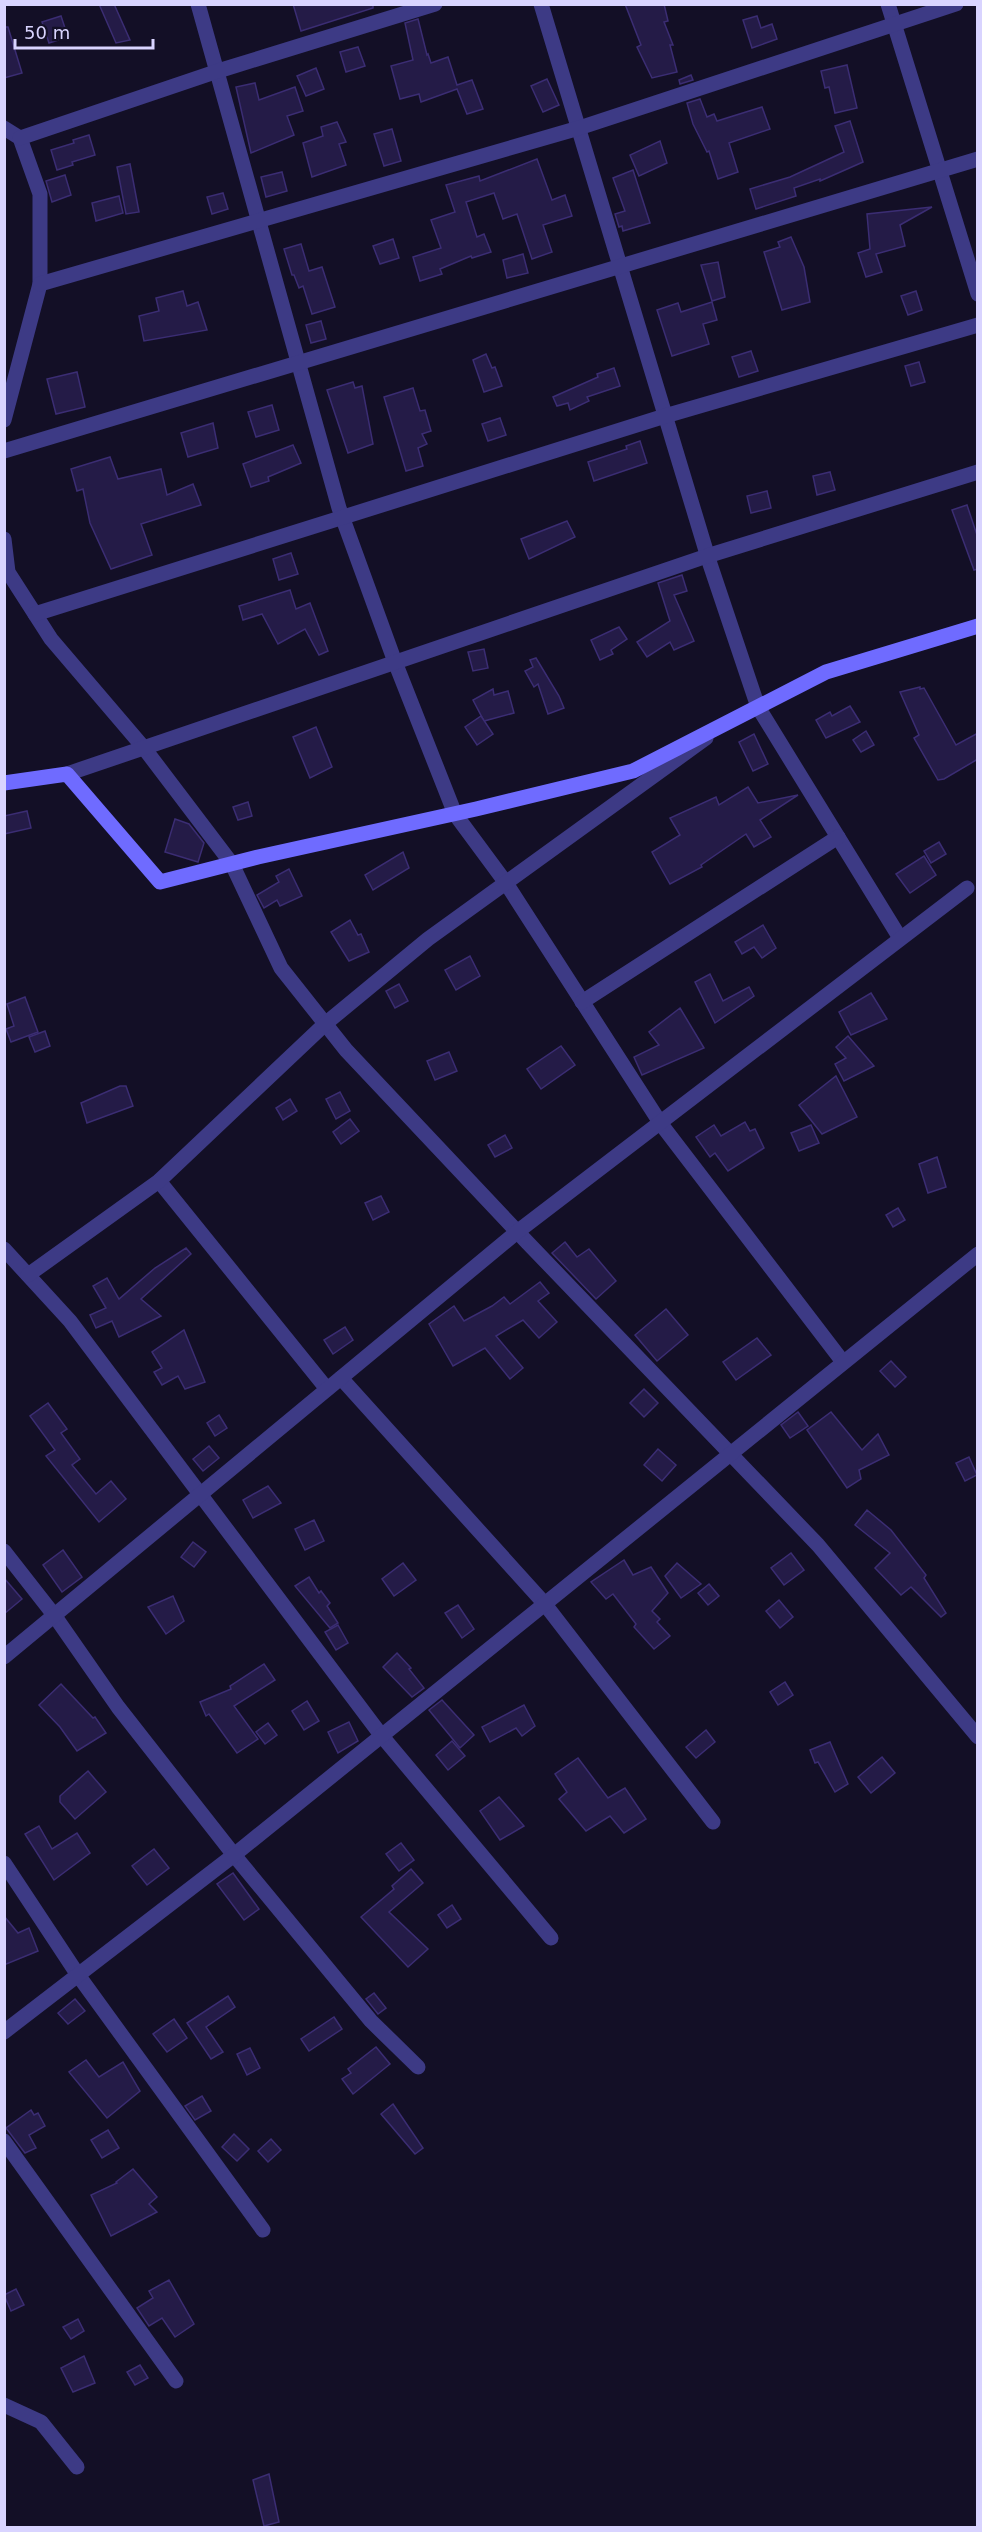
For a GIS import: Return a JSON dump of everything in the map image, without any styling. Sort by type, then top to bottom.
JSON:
[{"type":"street","points":[[198,4],[342,518],[395,662],[456,814],[506,883],[661,1124],[843,1362]]},
{"type":"street","points":[[20,138],[218,71],[435,4]]},
{"type":"street","points":[[541,4],[707,556],[758,707],[900,938]]},
{"type":"street","points":[[888,4],[978,294]]},
{"type":"street","points":[[40,284],[579,128],[956,4]]},
{"type":"street","points":[[4,128],[20,138],[40,194],[40,284],[4,420]]},
{"type":"street","points":[[4,451],[621,268],[978,159]]},
{"type":"street","points":[[35,614],[665,416],[978,325]]},
{"type":"street","points":[[4,783],[67,774],[707,556],[978,472]]},
{"type":"street","points":[[4,539],[8,572],[51,639],[144,748],[231,864],[281,968],[346,1050],[517,1232],[818,1545],[978,1737]]},
{"type":"street","points":[[67,774],[160,882],[633,771],[826,672],[978,626]]},
{"type":"street","points":[[28,1275],[159,1181],[325,1024],[428,939],[728,723]]},
{"type":"street","points":[[582,1002],[838,837]]},
{"type":"street","points":[[4,1657],[517,1232],[967,888]]},
{"type":"street","points":[[159,1181],[327,1389]]},
{"type":"street","points":[[4,1249],[70,1321],[381,1735],[551,1938]]},
{"type":"street","points":[[4,2032],[234,1855],[978,1254]]},
{"type":"street","points":[[341,1378],[544,1603],[713,1822]]},
{"type":"street","points":[[4,1551],[54,1616],[118,1707],[234,1855],[371,2021],[418,2067]]},
{"type":"street","points":[[4,1863],[78,1974],[263,2230]]},
{"type":"street","points":[[4,2141],[176,2381]]},
{"type":"street","points":[[4,2405],[41,2422],[77,2468]]},
{"type":"building","points":[[99,4],[114,4],[130,40],[116,43]]},
{"type":"building","points":[[293,4],[373,4],[373,8],[301,31]]},
{"type":"building","points":[[625,4],[664,4],[668,21],[664,22],[673,45],[670,45],[677,72],[652,78],[637,47],[641,45]]},
{"type":"building","points":[[61,16],[68,37],[49,43],[42,22]]},
{"type":"building","points":[[757,16],[761,28],[772,24],[777,39],[752,48],[743,20]]},
{"type":"building","points":[[418,19],[431,63],[448,57],[457,85],[472,80],[483,109],[467,114],[457,89],[421,102],[419,94],[400,99],[391,66],[413,60],[405,23]]},
{"type":"building","points":[[4,27],[8,27],[22,73],[4,78]]},
{"type":"building","points":[[358,47],[365,66],[346,72],[340,52]]},
{"type":"building","points":[[847,65],[857,108],[835,113],[829,87],[825,88],[821,71]]},
{"type":"building","points":[[316,68],[324,89],[306,96],[297,76]]},
{"type":"building","points":[[691,75],[693,80],[680,84],[679,80]]},
{"type":"building","points":[[547,79],[559,105],[543,112],[531,86]]},
{"type":"building","points":[[255,83],[259,100],[295,87],[303,111],[287,116],[294,135],[251,153],[236,87]]},
{"type":"building","points":[[700,99],[707,117],[714,114],[717,121],[762,107],[770,129],[729,143],[738,172],[718,179],[709,151],[707,152],[693,124],[687,103]]},
{"type":"building","points":[[850,121],[863,162],[820,181],[820,179],[794,188],[796,196],[756,209],[750,189],[790,177],[844,152],[835,126]]},
{"type":"building","points":[[337,122],[346,142],[339,144],[346,165],[312,177],[303,143],[323,136],[321,127]]},
{"type":"building","points":[[392,129],[401,161],[384,166],[374,134]]},
{"type":"building","points":[[89,135],[95,155],[72,162],[73,165],[57,170],[51,150],[74,143],[73,140]]},
{"type":"building","points":[[660,141],[667,163],[639,176],[630,155]]},
{"type":"building","points":[[537,159],[552,200],[565,195],[572,216],[543,225],[552,252],[532,259],[517,214],[503,219],[494,193],[466,202],[477,237],[484,234],[491,252],[472,258],[471,256],[440,269],[442,274],[420,281],[413,257],[441,248],[431,220],[455,212],[446,185],[479,176],[480,181]]},
{"type":"building","points":[[130,164],[139,212],[126,214],[117,167]]},
{"type":"building","points":[[633,170],[650,223],[623,231],[622,226],[619,227],[615,214],[625,211],[613,178]]},
{"type":"building","points":[[282,172],[287,191],[266,197],[261,177]]},
{"type":"building","points":[[65,175],[71,195],[52,202],[46,181]]},
{"type":"building","points":[[223,193],[228,209],[212,214],[207,197]]},
{"type":"building","points":[[119,196],[123,213],[96,221],[92,203]]},
{"type":"building","points":[[932,207],[900,225],[905,246],[876,254],[882,272],[866,277],[858,253],[870,249],[867,214]]},
{"type":"building","points":[[791,237],[804,267],[810,302],[782,310],[764,252],[780,247],[778,242]]},
{"type":"building","points":[[393,239],[399,258],[380,264],[373,246]]},
{"type":"building","points":[[301,244],[309,271],[322,267],[335,307],[312,314],[303,286],[299,288],[292,275],[284,249]]},
{"type":"building","points":[[523,254],[528,273],[507,278],[503,260]]},
{"type":"building","points":[[718,262],[725,297],[712,301],[701,265]]},
{"type":"building","points":[[183,291],[187,306],[198,302],[207,330],[144,341],[139,316],[159,311],[156,298]]},
{"type":"building","points":[[916,291],[922,310],[908,315],[901,296]]},
{"type":"building","points":[[712,302],[717,320],[703,324],[709,344],[672,356],[657,310],[678,303],[681,312]]},
{"type":"building","points":[[321,321],[326,339],[311,343],[306,325]]},
{"type":"building","points":[[751,351],[758,371],[739,377],[732,357]]},
{"type":"building","points":[[486,354],[492,368],[495,367],[502,386],[484,392],[473,360]]},
{"type":"building","points":[[919,362],[925,382],[911,386],[905,366]]},
{"type":"building","points":[[614,368],[620,386],[587,397],[589,401],[570,410],[568,403],[557,406],[553,397],[598,377],[597,374]]},
{"type":"building","points":[[77,372],[85,407],[56,414],[47,379]]},
{"type":"building","points":[[353,382],[355,388],[362,386],[373,444],[348,453],[327,390]]},
{"type":"building","points":[[413,388],[420,411],[425,410],[431,431],[422,434],[427,444],[418,448],[423,466],[406,471],[384,397]]},
{"type":"building","points":[[272,405],[279,430],[256,437],[248,412]]},
{"type":"building","points":[[500,418],[506,435],[488,441],[482,424]]},
{"type":"building","points":[[213,423],[218,448],[188,457],[181,433]]},
{"type":"building","points":[[640,441],[647,463],[594,481],[588,462],[627,449],[626,446]]},
{"type":"building","points":[[293,445],[301,463],[268,477],[269,481],[251,487],[243,464]]},
{"type":"building","points":[[110,457],[118,479],[161,469],[167,495],[193,484],[201,505],[141,524],[152,555],[111,569],[90,523],[83,489],[77,491],[71,469]]},
{"type":"building","points":[[830,472],[835,490],[817,495],[813,476]]},
{"type":"building","points":[[767,491],[771,508],[751,513],[747,496]]},
{"type":"building","points":[[967,505],[978,538],[978,569],[974,570],[952,510]]},
{"type":"building","points":[[567,521],[575,537],[529,559],[521,539]]},
{"type":"building","points":[[291,553],[298,574],[279,580],[273,559]]},
{"type":"building","points":[[682,575],[687,591],[674,595],[694,641],[674,650],[670,642],[647,657],[637,642],[670,621],[658,583]]},
{"type":"building","points":[[290,590],[296,609],[310,603],[328,651],[319,655],[305,629],[278,644],[262,614],[243,620],[239,606]]},
{"type":"building","points":[[619,627],[627,639],[611,650],[613,654],[600,660],[591,640]]},
{"type":"building","points":[[484,649],[488,668],[473,671],[468,652]]},
{"type":"building","points":[[536,658],[564,708],[548,714],[538,684],[534,687],[525,671],[533,667],[530,660]]},
{"type":"building","points":[[920,687],[920,689],[924,688],[956,745],[978,733],[978,759],[944,779],[938,780],[914,738],[919,735],[900,692]]},
{"type":"building","points":[[493,689],[494,695],[508,691],[514,713],[484,721],[473,700]]},
{"type":"building","points":[[850,706],[860,722],[826,738],[816,720],[830,712],[832,716]]},
{"type":"building","points":[[481,716],[493,734],[477,745],[465,727]]},
{"type":"building","points":[[316,727],[332,767],[310,778],[293,737]]},
{"type":"building","points":[[866,731],[874,745],[861,752],[853,740]]},
{"type":"building","points":[[754,734],[768,764],[753,771],[739,742]]},
{"type":"building","points":[[748,787],[758,803],[798,795],[760,820],[771,837],[754,847],[746,834],[701,865],[702,867],[670,884],[652,852],[680,835],[670,818],[716,797],[719,805]]},
{"type":"building","points":[[248,802],[252,816],[238,820],[233,807]]},
{"type":"building","points":[[27,811],[31,828],[4,834],[4,816]]},
{"type":"building","points":[[175,819],[189,824],[204,843],[198,862],[165,852]]},
{"type":"building","points":[[939,842],[946,854],[931,863],[924,851]]},
{"type":"building","points":[[403,852],[409,868],[373,890],[365,875]]},
{"type":"building","points":[[924,856],[936,875],[910,893],[896,874]]},
{"type":"building","points":[[289,869],[302,896],[280,906],[277,900],[264,908],[257,895],[279,882],[276,876]]},
{"type":"building","points":[[350,920],[358,935],[361,934],[369,952],[349,961],[331,932]]},
{"type":"building","points":[[763,925],[776,948],[762,958],[754,947],[742,954],[735,942]]},
{"type":"building","points":[[470,956],[480,976],[456,990],[445,970]]},
{"type":"building","points":[[710,974],[723,1001],[749,987],[754,996],[715,1023],[695,982]]},
{"type":"building","points":[[399,984],[408,1001],[395,1008],[386,991]]},
{"type":"building","points":[[871,993],[887,1019],[851,1035],[839,1012]]},
{"type":"building","points":[[25,997],[38,1032],[11,1042],[6,1029],[14,1026],[7,1004]]},
{"type":"building","points":[[680,1008],[704,1048],[642,1075],[634,1057],[659,1045],[649,1032]]},
{"type":"building","points":[[45,1031],[50,1046],[35,1052],[29,1037]]},
{"type":"building","points":[[848,1036],[874,1066],[844,1081],[835,1064],[846,1058],[836,1047]]},
{"type":"building","points":[[561,1046],[575,1065],[541,1089],[527,1069]]},
{"type":"building","points":[[449,1052],[457,1071],[435,1080],[427,1061]]},
{"type":"building","points":[[836,1076],[857,1117],[822,1134],[799,1105]]},
{"type":"building","points":[[120,1086],[126,1086],[133,1106],[87,1123],[81,1103]]},
{"type":"building","points":[[340,1092],[350,1111],[336,1119],[326,1099]]},
{"type":"building","points":[[290,1099],[297,1111],[283,1120],[276,1108]]},
{"type":"building","points":[[350,1119],[359,1131],[341,1144],[333,1132]]},
{"type":"building","points":[[745,1122],[750,1131],[755,1129],[764,1148],[728,1171],[715,1153],[710,1157],[696,1137],[714,1125],[721,1136]]},
{"type":"building","points":[[811,1125],[819,1143],[799,1151],[791,1133]]},
{"type":"building","points":[[505,1135],[512,1148],[495,1157],[488,1145]]},
{"type":"building","points":[[937,1157],[946,1187],[928,1193],[919,1164]]},
{"type":"building","points":[[381,1196],[389,1212],[373,1220],[365,1203]]},
{"type":"building","points":[[898,1208],[905,1220],[893,1227],[886,1215]]},
{"type":"building","points":[[565,1242],[577,1257],[589,1249],[616,1281],[596,1299],[552,1253]]},
{"type":"building","points":[[186,1248],[191,1254],[141,1299],[161,1316],[119,1337],[112,1321],[96,1328],[90,1315],[106,1308],[93,1286],[107,1278],[119,1299],[155,1268]]},
{"type":"building","points":[[540,1282],[549,1293],[538,1301],[557,1322],[539,1338],[523,1320],[496,1336],[523,1368],[510,1379],[485,1348],[453,1366],[429,1324],[454,1306],[464,1321],[504,1297],[510,1304]]},
{"type":"building","points":[[666,1309],[688,1335],[657,1361],[635,1335]]},
{"type":"building","points":[[345,1327],[353,1340],[333,1354],[324,1340]]},
{"type":"building","points":[[184,1330],[205,1382],[185,1389],[178,1376],[162,1385],[154,1372],[162,1368],[152,1352]]},
{"type":"building","points":[[757,1338],[771,1355],[736,1380],[723,1362]]},
{"type":"building","points":[[891,1361],[906,1377],[895,1387],[880,1371]]},
{"type":"building","points":[[644,1389],[658,1403],[644,1417],[630,1403]]},
{"type":"building","points":[[48,1403],[67,1429],[61,1433],[80,1459],[72,1465],[96,1494],[111,1481],[126,1499],[99,1522],[46,1456],[55,1450],[30,1416]]},
{"type":"building","points":[[798,1412],[808,1426],[790,1438],[781,1425]]},
{"type":"building","points":[[831,1412],[862,1450],[878,1434],[889,1455],[859,1470],[861,1479],[847,1488],[807,1430]]},
{"type":"building","points":[[219,1415],[227,1428],[215,1436],[207,1423]]},
{"type":"building","points":[[209,1446],[219,1458],[203,1471],[193,1459]]},
{"type":"building","points":[[658,1449],[676,1465],[662,1481],[644,1465]]},
{"type":"building","points":[[969,1457],[977,1475],[965,1481],[956,1463]]},
{"type":"building","points":[[268,1486],[281,1503],[253,1518],[243,1500]]},
{"type":"building","points":[[867,1510],[891,1530],[926,1575],[924,1578],[946,1613],[941,1617],[911,1587],[901,1595],[875,1568],[890,1553],[855,1525]]},
{"type":"building","points":[[314,1520],[324,1541],[305,1550],[295,1529]]},
{"type":"building","points":[[193,1542],[206,1552],[194,1567],[181,1557]]},
{"type":"building","points":[[63,1550],[82,1577],[62,1592],[43,1565]]},
{"type":"building","points":[[791,1553],[804,1570],[784,1585],[771,1568]]},
{"type":"building","points":[[624,1560],[633,1575],[651,1567],[668,1593],[652,1611],[660,1619],[657,1622],[670,1636],[654,1649],[634,1627],[636,1624],[613,1594],[606,1599],[591,1582]]},
{"type":"building","points":[[403,1563],[416,1580],[394,1596],[382,1579]]},
{"type":"building","points":[[677,1563],[701,1584],[681,1598],[665,1576]]},
{"type":"building","points":[[309,1577],[319,1593],[321,1591],[330,1603],[327,1606],[338,1623],[330,1628],[295,1586]]},
{"type":"building","points":[[4,1578],[22,1599],[4,1614]]},
{"type":"building","points":[[709,1584],[719,1596],[708,1605],[698,1593]]},
{"type":"building","points":[[173,1596],[184,1621],[166,1634],[148,1607]]},
{"type":"building","points":[[779,1600],[793,1617],[780,1628],[766,1611]]},
{"type":"building","points":[[458,1605],[474,1629],[462,1638],[445,1613]]},
{"type":"building","points":[[338,1625],[348,1643],[336,1650],[325,1632]]},
{"type":"building","points":[[397,1653],[411,1668],[409,1669],[424,1688],[412,1697],[383,1667]]},
{"type":"building","points":[[264,1664],[275,1680],[234,1706],[258,1739],[237,1753],[209,1714],[206,1716],[200,1702],[231,1689],[230,1686]]},
{"type":"building","points":[[785,1682],[793,1695],[778,1705],[770,1692]]},
{"type":"building","points":[[61,1684],[93,1718],[95,1717],[106,1733],[77,1751],[60,1727],[39,1705]]},
{"type":"building","points":[[442,1700],[474,1735],[460,1748],[429,1710]]},
{"type":"building","points":[[307,1701],[319,1721],[304,1730],[292,1711]]},
{"type":"building","points":[[524,1705],[535,1726],[522,1736],[516,1728],[490,1742],[482,1727]]},
{"type":"building","points":[[349,1722],[358,1741],[338,1753],[328,1732]]},
{"type":"building","points":[[268,1723],[277,1735],[265,1744],[256,1732]]},
{"type":"building","points":[[706,1730],[715,1742],[696,1758],[686,1747]]},
{"type":"building","points":[[452,1741],[465,1756],[448,1770],[436,1755]]},
{"type":"building","points":[[830,1742],[848,1784],[835,1792],[818,1762],[815,1763],[810,1750]]},
{"type":"building","points":[[882,1757],[895,1773],[871,1793],[858,1777]]},
{"type":"building","points":[[578,1758],[608,1798],[625,1788],[646,1819],[624,1833],[610,1816],[586,1831],[559,1799],[567,1792],[555,1774]]},
{"type":"building","points":[[88,1771],[106,1792],[75,1819],[60,1802],[60,1796]]},
{"type":"building","points":[[499,1797],[524,1826],[500,1840],[480,1811]]},
{"type":"building","points":[[39,1826],[52,1849],[77,1833],[90,1853],[54,1880],[25,1834]]},
{"type":"building","points":[[401,1843],[414,1860],[399,1871],[386,1854]]},
{"type":"building","points":[[154,1849],[169,1868],[147,1885],[132,1866]]},
{"type":"building","points":[[411,1869],[423,1883],[389,1912],[428,1949],[408,1967],[361,1917],[394,1889],[392,1886]]},
{"type":"building","points":[[233,1873],[259,1909],[244,1920],[217,1884]]},
{"type":"building","points":[[452,1905],[461,1919],[447,1928],[438,1915]]},
{"type":"building","points":[[4,1916],[18,1933],[29,1928],[38,1951],[4,1965]]},
{"type":"building","points":[[374,1993],[386,2008],[378,2014],[366,1999]]},
{"type":"building","points":[[228,1996],[235,2007],[206,2027],[223,2052],[211,2059],[187,2023]]},
{"type":"building","points":[[75,1999],[85,2011],[68,2024],[58,2013]]},
{"type":"building","points":[[334,2017],[342,2029],[309,2051],[301,2039]]},
{"type":"building","points":[[174,2019],[187,2038],[167,2052],[153,2034]]},
{"type":"building","points":[[376,2047],[390,2064],[353,2094],[342,2079],[351,2073],[348,2069]]},
{"type":"building","points":[[250,2048],[260,2068],[247,2075],[237,2054]]},
{"type":"building","points":[[86,2060],[99,2077],[123,2062],[140,2091],[107,2118],[69,2072]]},
{"type":"building","points":[[202,2096],[211,2111],[195,2120],[185,2106]]},
{"type":"building","points":[[393,2104],[423,2148],[415,2154],[381,2114]]},
{"type":"building","points":[[31,2110],[34,2115],[38,2113],[45,2126],[29,2135],[36,2148],[25,2153],[6,2128]]},
{"type":"building","points":[[108,2130],[119,2148],[102,2158],[91,2140]]},
{"type":"building","points":[[234,2134],[249,2149],[237,2161],[222,2147]]},
{"type":"building","points":[[271,2139],[281,2150],[268,2162],[258,2151]]},
{"type":"building","points":[[133,2169],[157,2197],[149,2204],[157,2212],[111,2236],[91,2195],[117,2183]]},
{"type":"building","points":[[169,2280],[194,2324],[175,2337],[162,2318],[149,2326],[137,2308],[153,2298],[149,2291]]},
{"type":"building","points":[[16,2289],[24,2305],[11,2311],[4,2295]]},
{"type":"building","points":[[78,2319],[84,2331],[71,2339],[63,2327]]},
{"type":"building","points":[[84,2356],[95,2383],[73,2392],[61,2368]]},
{"type":"building","points":[[140,2365],[148,2378],[135,2385],[127,2372]]},
{"type":"building","points":[[269,2474],[279,2522],[264,2526],[253,2480]]}]
